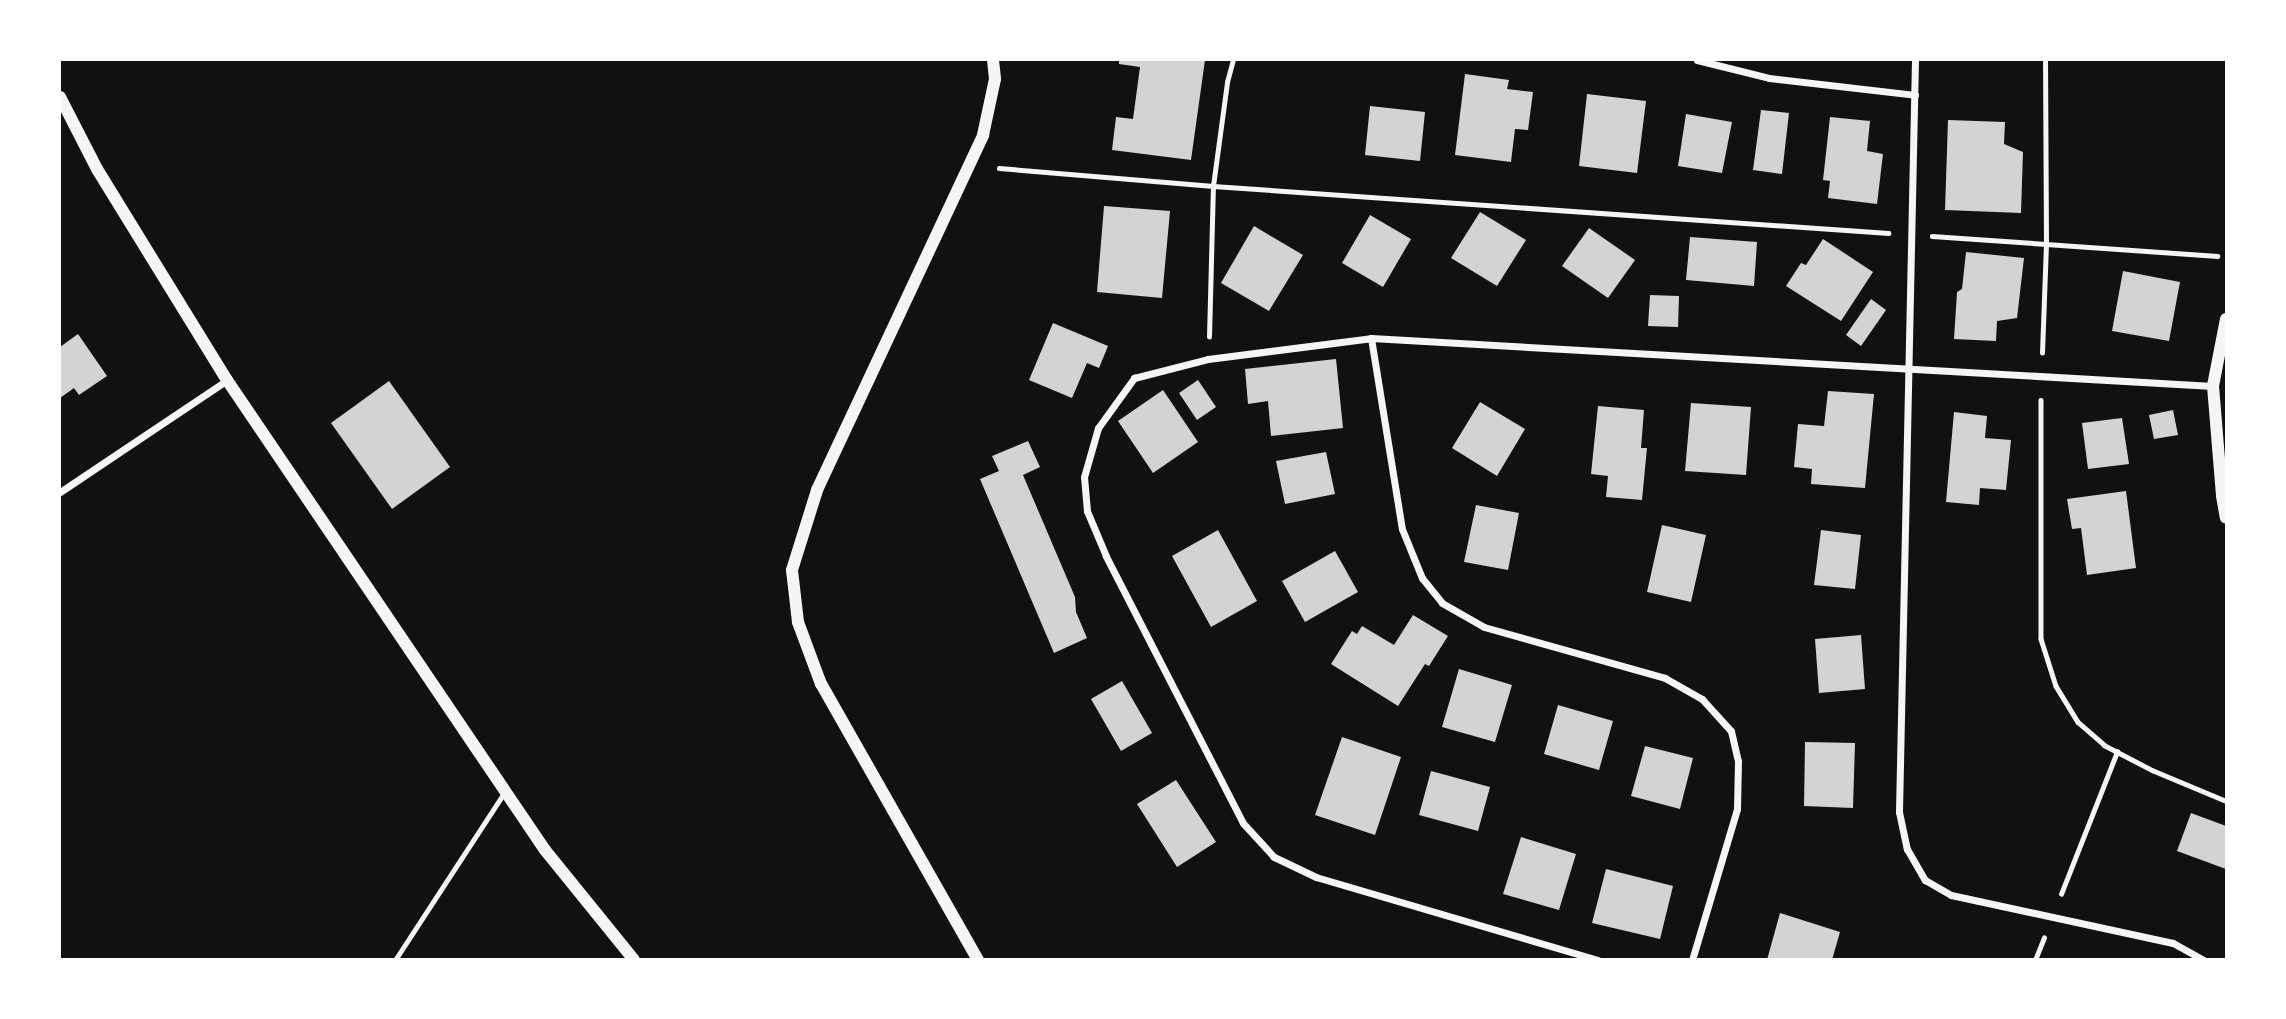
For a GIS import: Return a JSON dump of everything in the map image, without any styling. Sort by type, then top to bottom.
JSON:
[{"type":"street","points":[[978,960],[821,684],[798,622],[792,570],[817,490],[983,135],[995,79],[993,60]]},
{"type":"street","points":[[1697,60],[1769,78],[1915,95]]},
{"type":"street","points":[[1915,60],[1899,812],[1907,849],[1925,880],[1951,895],[2173,943],[2204,960]]},
{"type":"street","points":[[60,97],[97,169],[227,380],[545,850],[634,960]]},
{"type":"street","points":[[2227,318],[2213,386],[2227,518]]},
{"type":"street","points":[[1371,338],[1402,529],[1422,578],[1442,603],[1485,627],[1665,678],[1702,699],[1731,731],[1738,761],[1737,809],[1692,960]]},
{"type":"street","points":[[1598,960],[1316,877],[1274,857],[1243,823],[1106,556],[1087,511],[1084,477],[1098,428],[1135,378],[1208,359],[1371,338],[1909,370],[2041,374],[2213,386]]},
{"type":"street","points":[[60,492],[227,380]]},
{"type":"lane","points":[[395,960],[505,791]]},
{"type":"path","points":[[1208,359],[1213,186],[1227,82],[1233,60]]},
{"type":"path","points":[[2045,60],[2046,246],[2041,374],[2041,639],[2056,686],[2078,722],[2117,752],[2152,770],[2227,800]]},
{"type":"path","points":[[999,168],[1213,186],[2217,256]]},
{"type":"path","points":[[2035,960],[2117,752]]},
{"type":"building","points":[[1119,60],[1205,60],[1191,160],[1112,150],[1116,117],[1133,119],[1140,67],[1119,64]]},
{"type":"building","points":[[1465,74],[1509,80],[1507,89],[1533,92],[1528,130],[1515,129],[1511,162],[1455,155]]},
{"type":"building","points":[[1587,94],[1646,101],[1637,173],[1579,166]]},
{"type":"building","points":[[1370,106],[1425,112],[1420,161],[1365,155]]},
{"type":"building","points":[[1761,110],[1789,113],[1782,174],[1753,170]]},
{"type":"building","points":[[1686,114],[1732,122],[1722,173],[1678,166]]},
{"type":"building","points":[[1830,117],[1870,121],[1867,151],[1883,154],[1877,204],[1828,198],[1830,181],[1823,180]]},
{"type":"building","points":[[1948,120],[2005,122],[2004,144],[2023,152],[2021,213],[1945,210]]},
{"type":"building","points":[[1104,206],[1170,211],[1162,298],[1097,292]]},
{"type":"building","points":[[1480,212],[1526,240],[1497,286],[1451,258]]},
{"type":"building","points":[[1370,215],[1411,239],[1383,287],[1342,263]]},
{"type":"building","points":[[1254,226],[1303,255],[1269,311],[1221,283]]},
{"type":"building","points":[[1589,228],[1635,260],[1608,298],[1562,266]]},
{"type":"building","points":[[1690,237],[1757,242],[1754,286],[1686,280]]},
{"type":"building","points":[[1823,239],[1873,272],[1841,321],[1786,286],[1801,263],[1806,265]]},
{"type":"building","points":[[1966,252],[2024,258],[2017,318],[1997,321],[1996,341],[1954,339],[1957,292],[1962,289]]},
{"type":"building","points":[[2123,271],[2180,282],[2169,341],[2112,331]]},
{"type":"building","points":[[1650,295],[1679,296],[1678,327],[1648,326]]},
{"type":"building","points":[[1871,299],[1886,310],[1861,346],[1846,335]]},
{"type":"building","points":[[1053,323],[1108,346],[1099,368],[1087,363],[1072,398],[1029,380]]},
{"type":"building","points":[[78,334],[107,376],[79,395],[74,388],[60,398],[60,347]]},
{"type":"building","points":[[1336,359],[1343,428],[1271,436],[1268,401],[1248,404],[1245,369]]},
{"type":"building","points":[[1198,380],[1216,407],[1197,420],[1179,393]]},
{"type":"building","points":[[389,381],[450,467],[392,509],[331,423]]},
{"type":"building","points":[[1163,390],[1198,442],[1153,473],[1118,421]]},
{"type":"building","points":[[1828,391],[1874,394],[1865,488],[1811,484],[1812,469],[1794,467],[1798,424],[1824,426]]},
{"type":"building","points":[[1480,402],[1525,429],[1497,476],[1452,448]]},
{"type":"building","points":[[1691,403],[1751,407],[1746,475],[1685,471]]},
{"type":"building","points":[[1598,406],[1644,410],[1641,448],[1647,448],[1642,500],[1606,497],[1608,476],[1591,474]]},
{"type":"building","points":[[2173,410],[2178,435],[2154,439],[2149,415]]},
{"type":"building","points":[[1954,412],[1987,416],[1985,438],[2011,440],[2006,490],[1980,488],[1979,505],[1946,502]]},
{"type":"building","points":[[2122,418],[2129,464],[2088,469],[2082,423]]},
{"type":"building","points":[[1028,441],[1040,467],[1023,475],[1075,597],[1076,612],[1087,638],[1054,653],[980,479],[999,471],[992,456]]},
{"type":"building","points":[[1326,452],[1335,494],[1285,504],[1276,461]]},
{"type":"building","points":[[2126,491],[2136,568],[2087,575],[2081,528],[2072,529],[2067,499]]},
{"type":"building","points":[[1476,505],[1519,513],[1508,570],[1464,562]]},
{"type":"building","points":[[1662,525],[1706,535],[1691,602],[1647,592]]},
{"type":"building","points":[[1218,530],[1257,601],[1211,627],[1172,556]]},
{"type":"building","points":[[1821,530],[1861,535],[1855,589],[1814,585]]},
{"type":"building","points":[[1335,551],[1358,592],[1305,622],[1282,581]]},
{"type":"building","points":[[1413,615],[1448,636],[1429,666],[1425,664],[1398,706],[1331,664],[1352,631],[1357,634],[1362,626],[1394,645]]},
{"type":"building","points":[[1861,635],[1865,689],[1819,693],[1815,639]]},
{"type":"building","points":[[1459,669],[1512,685],[1495,742],[1442,727]]},
{"type":"building","points":[[1122,681],[1152,733],[1121,751],[1091,699]]},
{"type":"building","points":[[1558,705],[1613,721],[1599,770],[1544,754]]},
{"type":"building","points":[[1342,737],[1401,757],[1375,835],[1315,815]]},
{"type":"building","points":[[1805,742],[1855,743],[1853,808],[1804,806]]},
{"type":"building","points":[[1645,746],[1693,758],[1680,809],[1631,796]]},
{"type":"building","points":[[1431,771],[1490,787],[1478,831],[1419,815]]},
{"type":"building","points":[[1176,780],[1216,842],[1177,867],[1137,804]]},
{"type":"building","points":[[2191,813],[2226,826],[2226,869],[2177,851]]},
{"type":"building","points":[[1521,837],[1576,854],[1559,910],[1503,894]]},
{"type":"building","points":[[1606,869],[1673,886],[1660,939],[1592,923]]},
{"type":"building","points":[[1780,913],[1840,932],[1832,960],[1767,960]]}]
